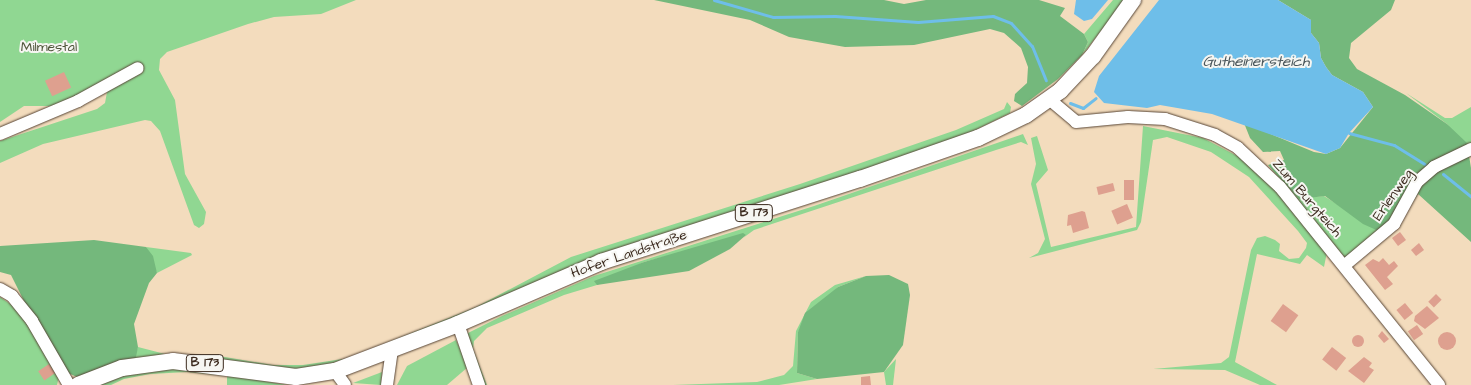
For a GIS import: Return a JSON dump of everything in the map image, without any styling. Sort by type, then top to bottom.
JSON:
[{"type":"main road","name":"Hofer Landstraße","points":[[78,385],[122,368],[173,361],[295,381],[336,371],[458,324],[601,262],[860,179],[978,138],[1018,119],[1049,99],[1093,56],[1133,0]]},
{"type":"street","points":[[0,134],[78,101],[138,68]]},
{"type":"street","name":"Zum Burgteich","points":[[1049,99],[1076,122],[1128,117],[1166,119],[1215,135],[1238,148],[1268,173],[1345,265],[1439,385]]},
{"type":"street","name":"Erlenweg","points":[[1345,265],[1375,243],[1394,224],[1417,182],[1434,167],[1471,149]]},
{"type":"street","points":[[0,289],[12,296],[32,322],[70,385]]},
{"type":"street","points":[[458,324],[479,385]]},
{"type":"street","points":[[387,385],[392,351]]},
{"type":"street","points":[[336,371],[345,385]]},
{"type":"green space","name":"Milmestal","points":[[0,0],[356,0],[321,14],[274,17],[248,24],[167,52],[160,59],[159,70],[175,100],[185,174],[206,212],[204,224],[199,228],[194,225],[160,131],[151,121],[145,120],[43,144],[0,163],[0,141],[97,109],[105,103],[107,92],[116,83],[143,72],[143,65],[55,106],[24,106],[0,122]]},
{"type":"green space","points":[[654,0],[884,0],[904,4],[926,0],[1039,0],[1065,8],[1060,16],[1084,34],[1088,42],[1082,55],[1058,79],[1022,106],[1014,101],[1015,94],[1027,83],[1028,67],[1021,48],[1004,33],[990,29],[914,45],[845,47],[789,37],[750,20]]},
{"type":"green space","points":[[1113,0],[1125,0],[1082,55],[1088,42],[1084,34]]},
{"type":"green space","points":[[1278,0],[1395,0],[1391,10],[1351,43],[1349,58],[1357,69],[1405,95],[1447,124],[1467,143],[1471,168],[1471,242],[1418,194],[1394,231],[1383,233],[1363,224],[1325,196],[1299,199],[1268,165],[1284,160],[1280,151],[1263,152],[1250,138],[1244,123],[1314,152],[1326,154],[1340,148],[1373,107],[1363,92],[1332,75],[1326,67],[1321,58],[1319,43],[1311,33],[1311,20]]},
{"type":"green space","points":[[1406,93],[1445,118],[1452,118],[1471,107],[1471,148],[1468,150],[1447,124]]},
{"type":"green space","points":[[1007,102],[1011,107],[1010,113],[963,136],[360,353],[476,307],[571,257],[800,184],[956,130],[1004,109]]},
{"type":"green space","points":[[1143,126],[1203,138],[1241,158],[1272,186],[1327,252],[1324,267],[1307,255],[1300,264],[1257,254],[1235,362],[1277,385],[1260,385],[1225,370],[1153,369],[1221,363],[1229,357],[1251,250],[1257,238],[1265,236],[1275,240],[1280,244],[1279,251],[1289,259],[1299,258],[1306,248],[1307,243],[1298,231],[1249,177],[1211,152],[1167,137],[1153,140],[1141,222],[1137,230],[1029,258],[1038,253],[1045,239],[1031,184],[1036,164],[1031,138],[1037,136],[1048,170],[1036,184],[1051,247],[1136,227]]},
{"type":"green space","points":[[1023,134],[1028,145],[1021,142],[996,150],[754,230],[743,238],[746,235],[644,262],[597,285],[564,295],[487,328],[474,341],[473,349],[487,385],[482,385],[466,334],[502,316],[594,276],[814,206]]},
{"type":"green space","points":[[1268,165],[1299,198],[1324,196],[1383,233],[1345,258]]},
{"type":"green space","points":[[743,233],[746,235],[730,249],[689,271],[597,285],[594,281],[644,262]]},
{"type":"green space","points":[[94,240],[146,247],[153,256],[157,273],[149,283],[134,324],[138,347],[133,361],[77,377],[68,373],[28,309],[11,275],[0,272],[0,246]]},
{"type":"green space","points":[[146,247],[191,253],[192,255],[157,273]]},
{"type":"green space","points":[[889,275],[908,284],[910,295],[903,345],[884,372],[817,379],[797,373],[798,332],[805,313],[838,287],[866,276]]},
{"type":"green space","points":[[866,276],[838,287],[798,332],[797,373],[817,379],[779,385],[673,385],[757,382],[784,375],[793,366],[796,331],[811,302],[835,285]]},
{"type":"green space","points":[[0,297],[19,310],[59,376],[57,385],[0,385]]},
{"type":"green space","points":[[456,340],[468,367],[447,385],[397,385],[407,366]]},
{"type":"green space","points":[[138,347],[165,354],[219,356],[273,365],[303,365],[346,358],[313,370],[133,361]]},
{"type":"green space","points":[[896,359],[893,385],[886,385],[884,372]]},
{"type":"green space","points":[[162,368],[189,368],[287,385],[227,385],[227,376],[187,372],[150,374],[124,379],[111,385],[94,385],[119,376]]},
{"type":"green space","points":[[382,372],[381,385],[353,383]]},
{"type":"water","points":[[1076,0],[1108,0],[1092,19],[1084,21],[1074,14]]},
{"type":"water","name":"Gutheinersteich","points":[[1159,0],[1278,0],[1311,20],[1311,33],[1319,43],[1321,58],[1326,67],[1332,75],[1363,92],[1373,107],[1349,133],[1340,148],[1326,154],[1212,114],[1160,105],[1147,108],[1104,103],[1094,92],[1099,76]]},
{"type":"building","points":[[64,72],[71,87],[52,96],[45,81]]},
{"type":"building","points":[[1124,180],[1134,180],[1134,200],[1124,200]]},
{"type":"building","points":[[1113,183],[1115,191],[1098,195],[1097,187]]},
{"type":"building","points":[[1127,204],[1133,218],[1117,224],[1111,211]]},
{"type":"building","points":[[1082,211],[1085,212],[1089,228],[1073,233],[1071,225],[1067,226],[1068,215]]},
{"type":"building","points":[[1400,232],[1406,240],[1398,246],[1392,238]]},
{"type":"building","points":[[1419,243],[1424,250],[1416,256],[1411,250]]},
{"type":"building","points":[[1383,258],[1389,265],[1394,261],[1398,266],[1387,277],[1393,284],[1385,290],[1365,265],[1373,259],[1379,262]]},
{"type":"building","points":[[1436,294],[1442,300],[1434,307],[1428,302]]},
{"type":"building","points":[[1405,303],[1413,313],[1405,320],[1396,310]]},
{"type":"building","points":[[1283,304],[1298,315],[1286,332],[1271,321]]},
{"type":"building","points":[[1427,306],[1439,318],[1425,329],[1414,321],[1415,316]]},
{"type":"building","points":[[1417,325],[1423,334],[1414,340],[1408,331]]},
{"type":"building","points":[[1382,331],[1389,339],[1384,343],[1378,336]]},
{"type":"building","points":[[1447,332],[1453,335],[1456,341],[1453,347],[1447,350],[1441,347],[1438,341],[1441,335]]},
{"type":"building","points":[[1356,335],[1360,335],[1364,341],[1360,347],[1356,347],[1352,343],[1352,339]]},
{"type":"building","points":[[1332,347],[1346,358],[1336,371],[1322,360]]},
{"type":"building","points":[[1364,357],[1372,363],[1369,367],[1374,370],[1364,383],[1348,371]]},
{"type":"building","points":[[49,364],[55,373],[44,380],[38,371]]},
{"type":"building","points":[[870,376],[871,385],[861,385],[861,377]]},
{"type":"waterway","points":[[714,0],[773,17],[835,16],[918,22],[993,16],[1011,23],[1032,46],[1046,80]]},
{"type":"waterway","points":[[1070,103],[1083,108],[1096,98]]},
{"type":"waterway","points":[[1349,133],[1394,145],[1425,164]]},
{"type":"waterway","points":[[1443,174],[1471,197]]}]
